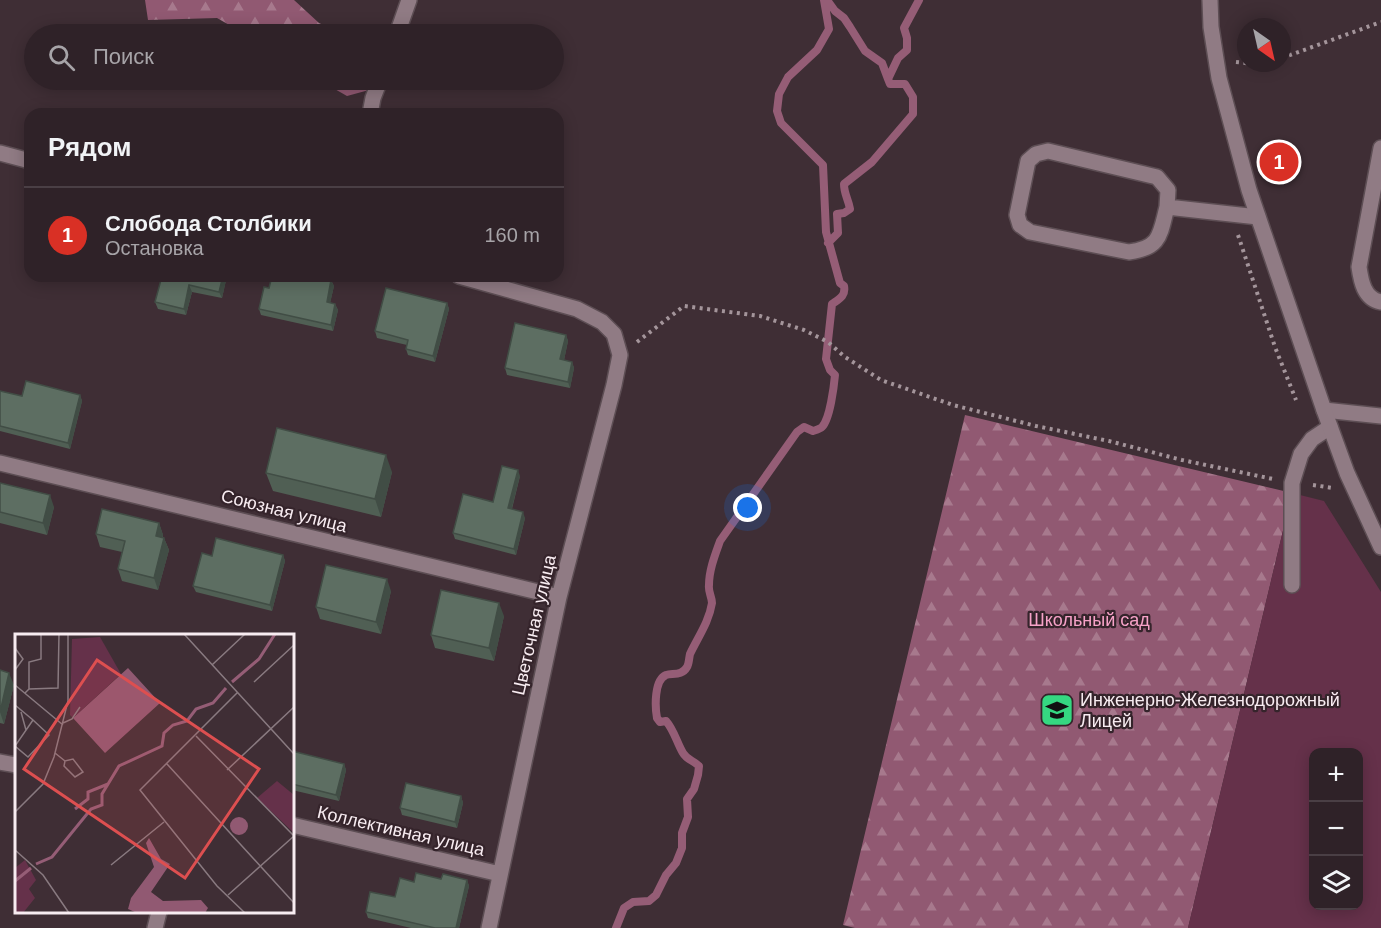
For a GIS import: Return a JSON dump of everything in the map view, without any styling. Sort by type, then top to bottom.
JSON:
[{"type":"street","points":[[401,24],[409,0]]},
{"type":"street","points":[[1210,0],[1211,27],[1219,78],[1249,190],[1347,473],[1381,547]]},
{"type":"street","points":[[371,108],[376,90]]},
{"type":"street","points":[[1381,148],[1359,267],[1361,281],[1367,294],[1381,302]]},
{"type":"street","points":[[1047,151],[1157,177],[1168,190],[1167,207],[1160,234],[1153,244],[1142,251],[1129,252],[1030,232],[1020,225],[1017,215],[1028,161],[1036,154],[1047,151]]},
{"type":"street","points":[[0,153],[24,159]]},
{"type":"street","points":[[1167,207],[1258,217]]},
{"type":"street","name":"Цветочная улица","points":[[480,282],[577,309],[602,322],[614,334],[620,355],[559,597],[489,928]]},
{"type":"street","points":[[1324,410],[1381,416]]},
{"type":"street","points":[[1292,585],[1292,483],[1301,454],[1312,439],[1330,427]]},
{"type":"street","name":"Союзная улица","points":[[0,463],[559,597]]},
{"type":"street","points":[[0,762],[15,765]]},
{"type":"street","name":"Коллективная улица","points":[[294,825],[500,874]]},
{"type":"street","points":[[155,928],[159,913]]},
{"type":"path","points":[[1291,55],[1381,22]]},
{"type":"path","points":[[1231,214],[1275,347],[1299,407]]},
{"type":"path","points":[[620,355],[684,306],[760,316],[804,330],[828,342],[845,357],[881,381],[953,405],[1182,460],[1292,483],[1336,488],[1332,478]]},
{"type":"green space","points":[[145,0],[294,0],[321,24],[228,24],[217,18],[148,20]]},
{"type":"green space","points":[[336,90],[369,90],[347,96]]},
{"type":"green space","name":"Школьный сад","points":[[965,415],[1292,493],[1188,928],[855,928],[843,925]]},
{"type":"shaded area","points":[[1292,493],[1324,501],[1381,592],[1381,928],[1188,928]]},
{"type":"building","points":[[160,282],[222,282],[219,292],[189,285],[184,309],[155,302]]},
{"type":"building","points":[[270,282],[331,282],[327,302],[335,304],[331,325],[259,309],[264,287],[269,288]]},
{"type":"building","points":[[386,288],[447,303],[433,356],[406,349],[408,340],[375,331]]},
{"type":"building","points":[[515,323],[566,335],[560,359],[572,362],[568,382],[505,368]]},
{"type":"building","points":[[26,381],[80,395],[68,443],[0,426],[0,391],[22,396]]},
{"type":"building","points":[[277,428],[386,455],[375,499],[266,473]]},
{"type":"building","points":[[502,466],[518,470],[508,508],[523,512],[514,549],[453,533],[463,494],[493,502]]},
{"type":"building","points":[[0,483],[50,495],[43,523],[0,512]]},
{"type":"building","points":[[102,509],[159,523],[156,536],[164,538],[154,578],[118,569],[125,541],[96,534]]},
{"type":"building","points":[[216,538],[283,555],[270,605],[193,586],[202,553],[212,556]]},
{"type":"building","points":[[326,565],[387,579],[376,622],[316,607]]},
{"type":"building","points":[[441,590],[499,603],[489,648],[431,635]]},
{"type":"building","points":[[0,670],[9,673],[0,712]]},
{"type":"building","points":[[294,752],[344,764],[336,795],[294,784]]},
{"type":"building","points":[[406,783],[461,796],[455,822],[400,808]]},
{"type":"building","points":[[416,873],[441,879],[443,874],[467,880],[456,928],[435,928],[366,912],[370,892],[395,897],[400,878],[414,882]]},
{"type":"waterway","points":[[616,928],[624,908],[633,902],[649,901],[656,895],[666,875],[676,863],[682,848],[682,833],[688,817],[687,799],[694,789],[698,775],[699,766],[685,755],[666,721],[660,722],[657,718],[656,701],[659,682],[666,675],[680,673],[688,666],[690,654],[711,610],[710,574],[720,541],[797,432],[804,427],[813,431],[822,427],[831,402],[835,375],[830,370],[826,359],[832,304],[841,297],[844,286],[840,283],[826,232],[823,165],[781,123],[777,111],[779,94],[788,77],[817,50],[829,29],[824,0]]},
{"type":"waterway","points":[[827,0],[844,18],[865,51],[882,63],[888,79]]},
{"type":"waterway","points":[[828,243],[838,233],[837,214],[850,209],[844,184],[872,162],[913,114],[913,97],[905,84],[890,84],[888,79],[898,58],[907,50],[904,28],[919,0]]},
{"type":"place","name":"Слобода Столбики","points":[[1279,162]]},
{"type":"place","name":"Инженерно-Железнодорожный Лицей","points":[[1057,710]]}]
